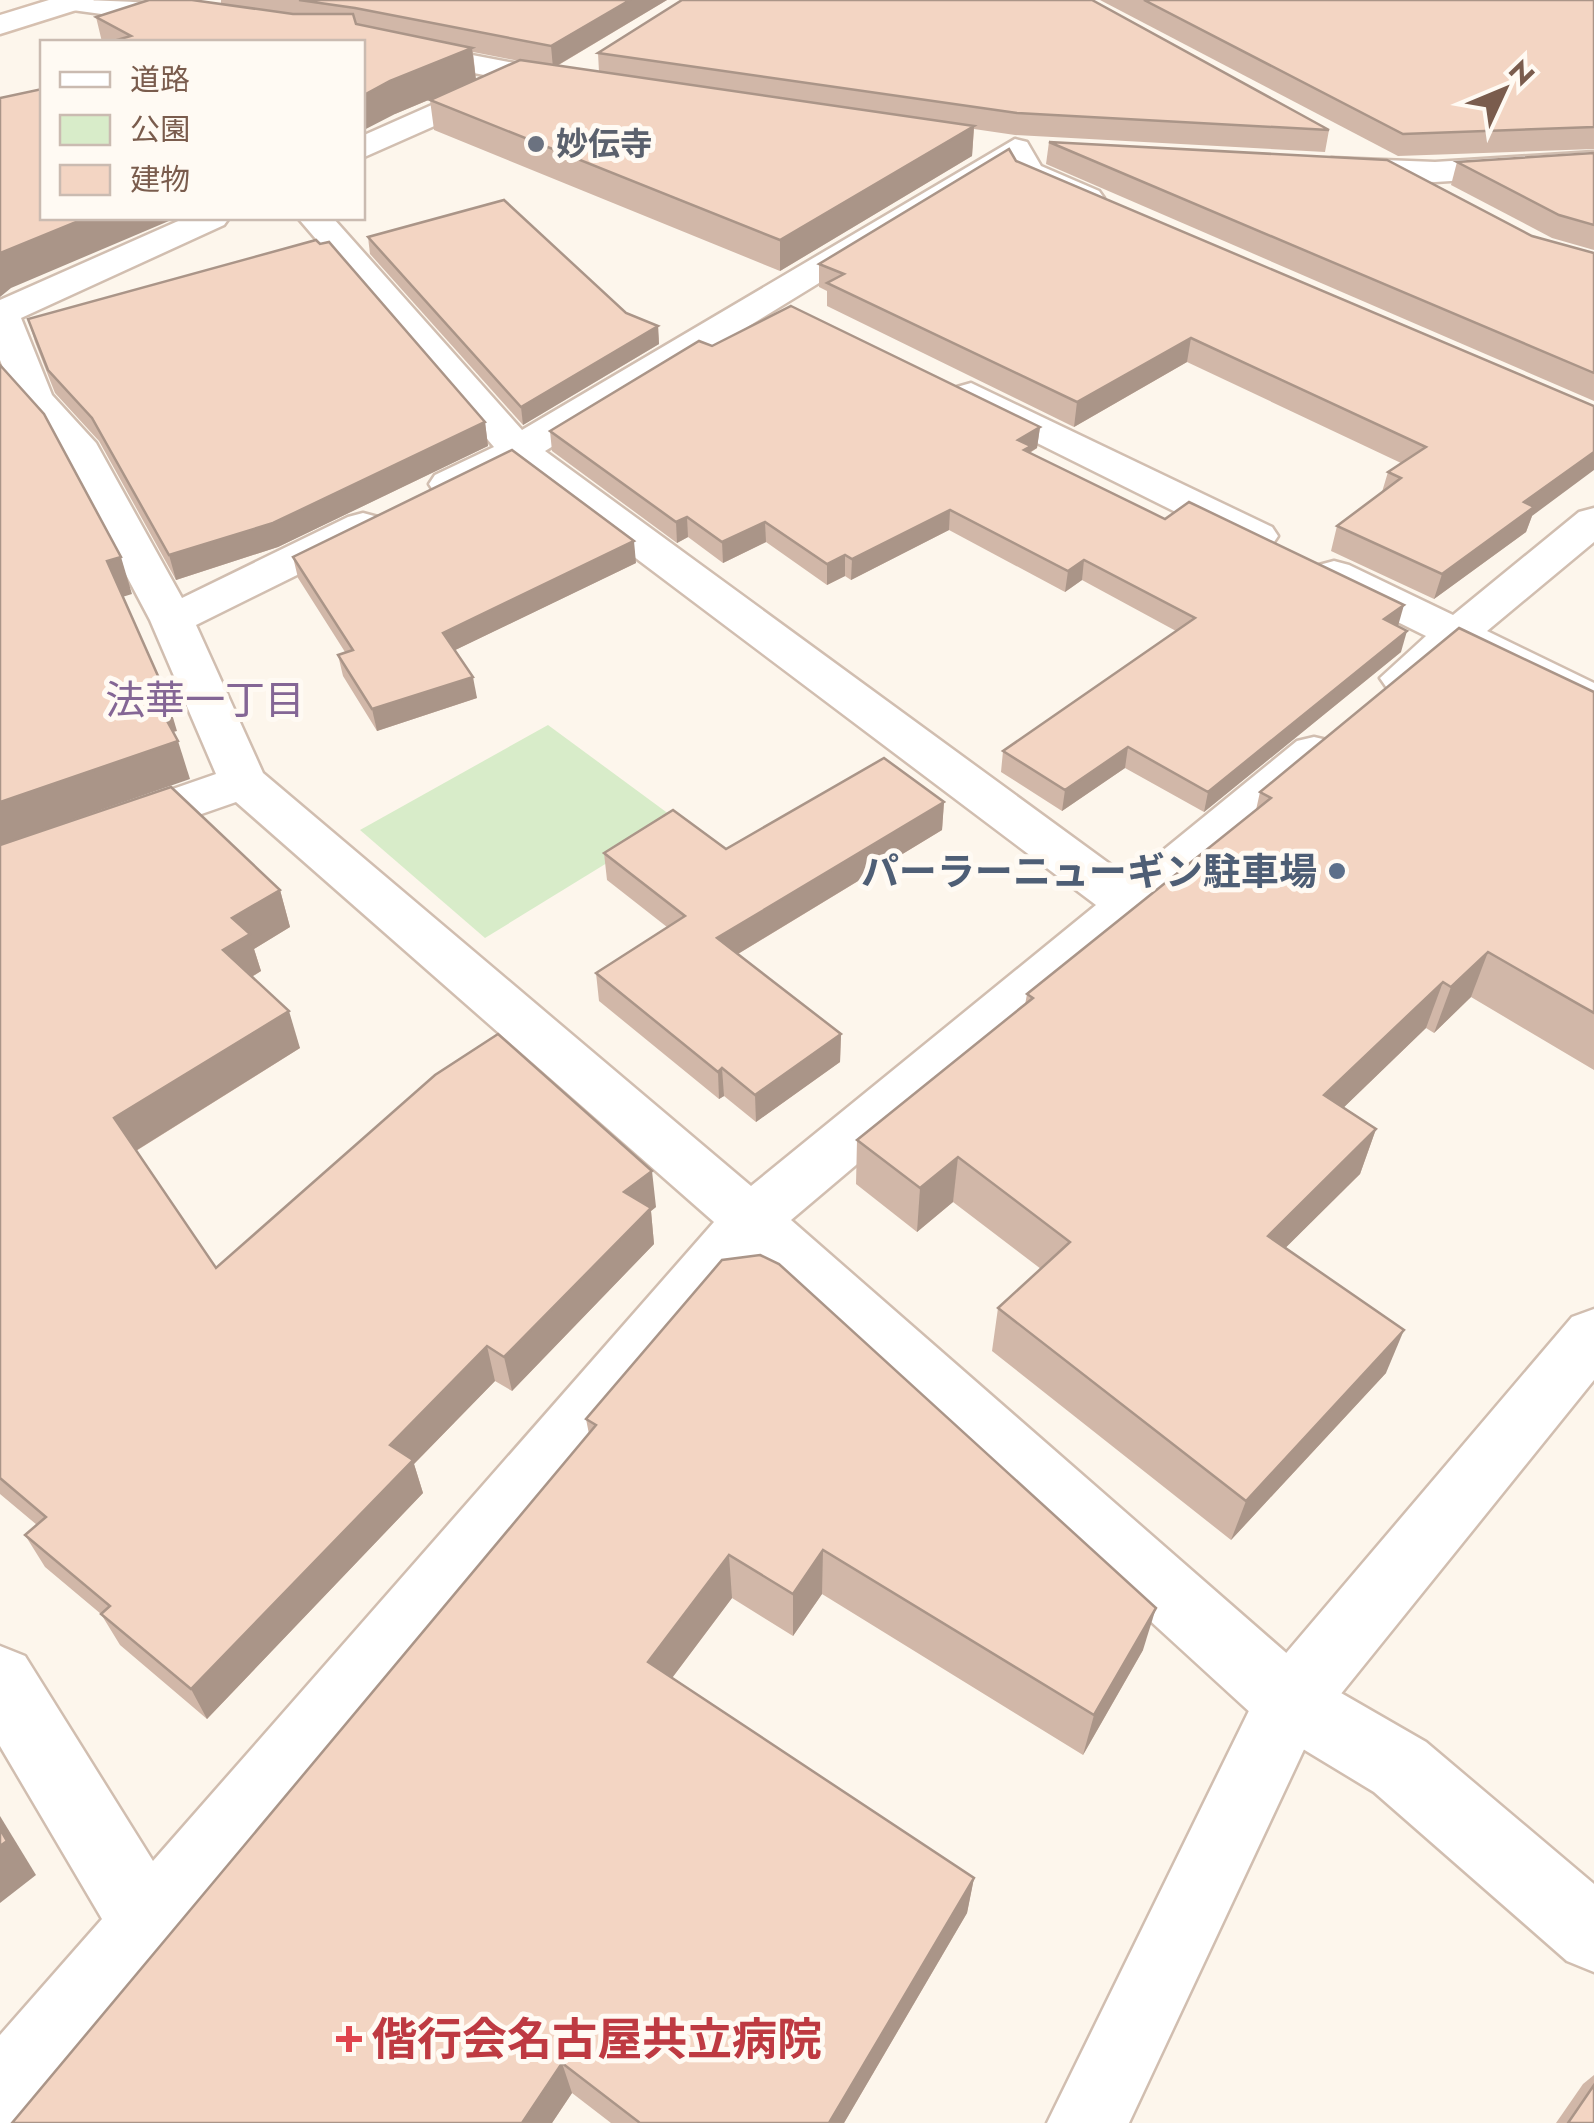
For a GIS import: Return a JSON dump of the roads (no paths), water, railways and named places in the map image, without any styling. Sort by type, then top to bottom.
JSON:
[{"type":"street","points":[[0,25],[73,0],[223,22]]},
{"type":"street","points":[[365,44],[519,76],[561,81],[597,74]]},
{"type":"street","points":[[365,147],[519,76]]},
{"type":"street","points":[[1324,134],[1458,206]]},
{"type":"street","points":[[956,140],[1053,152]]},
{"type":"street","points":[[1015,149],[1028,173],[1117,212]]},
{"type":"street","points":[[172,620],[518,450],[788,306],[1015,149]]},
{"type":"street","points":[[1298,166],[1392,170],[1594,162]]},
{"type":"street","points":[[207,220],[0,312],[17,403],[76,443],[172,620],[243,782],[751,1220],[1290,1702],[1400,1766],[1594,1934]]},
{"type":"street","points":[[317,220],[518,450],[1132,906]]},
{"type":"street","points":[[928,374],[1594,701]]},
{"type":"street","points":[[0,2096],[751,1220],[1594,521]]},
{"type":"street","points":[[0,867],[243,782]]},
{"type":"street","points":[[1086,2123],[1290,1702],[1594,1336]]},
{"type":"street","points":[[0,1680],[147,1922]]},
{"type":"place","name":"妙伝寺","points":[[536,144]]},
{"type":"place","name":"パーラーニューギン駐車場","points":[[1337,871]]},
{"type":"place","name":"偕行会名古屋共立病院","points":[[349,2039]]},
{"type":"district","name":"法華一丁目","points":[[205,700]]}]
